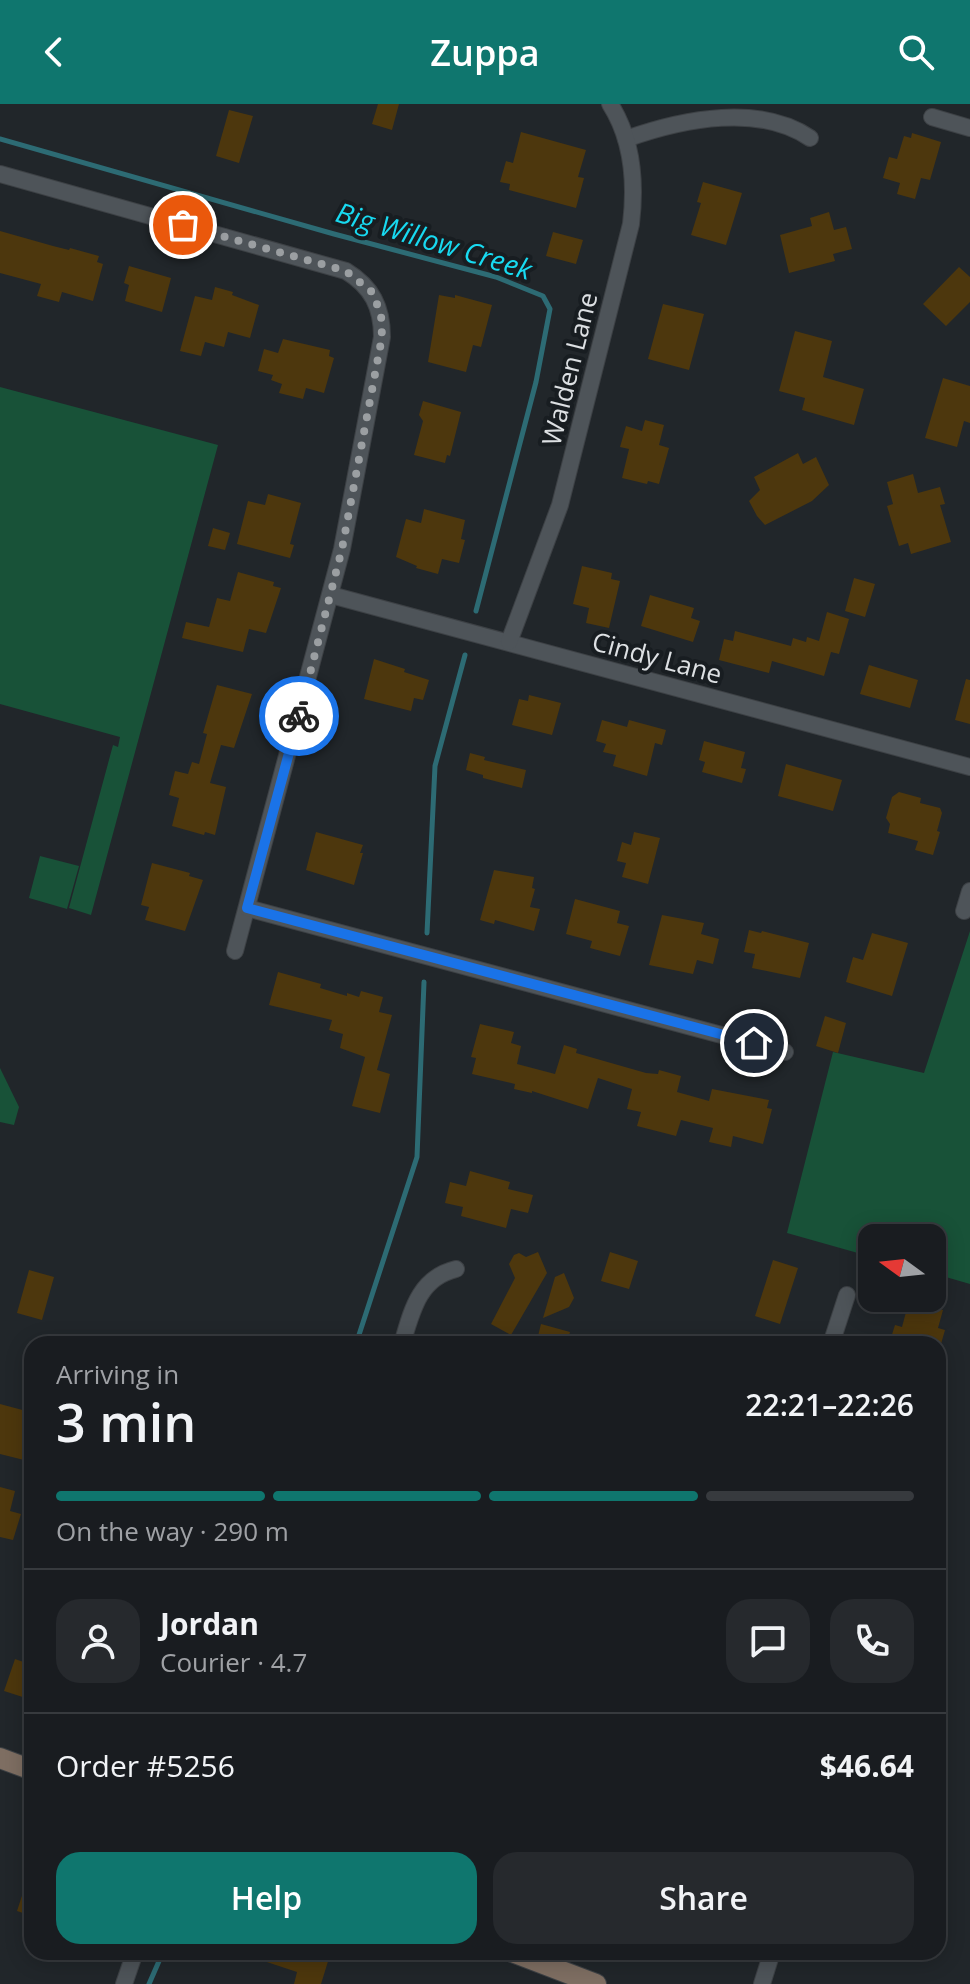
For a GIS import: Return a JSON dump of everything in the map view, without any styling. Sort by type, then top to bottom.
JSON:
[{"type":"street","name":"Walden Lane","points":[[509,642],[560,505],[628,240],[634,192],[626,139],[610,104]]},
{"type":"street","points":[[626,139],[713,112],[767,107],[810,138]]},
{"type":"street","points":[[932,117],[970,128]]},
{"type":"street","points":[[0,174],[336,267],[356,277],[372,292],[381,314],[382,337],[345,534],[235,951]]},
{"type":"street","name":"Cindy Lane","points":[[331,595],[970,767]]},
{"type":"street","points":[[964,911],[970,891]]},
{"type":"street","points":[[247,908],[785,1052]]},
{"type":"street","points":[[404,1336],[412,1310],[428,1282],[441,1272],[456,1269]]},
{"type":"street","points":[[834,1336],[847,1295]]},
{"type":"street","points":[[0,1758],[24,1767]]},
{"type":"street","points":[[124,1984],[132,1960]]},
{"type":"street","points":[[533,1960],[596,1984]]},
{"type":"street","points":[[762,1984],[770,1960]]},
{"type":"green space","points":[[0,387],[218,445],[91,915],[69,908],[113,745],[118,747],[120,737],[0,704]]},
{"type":"green space","points":[[40,856],[79,866],[67,909],[29,898]]},
{"type":"green space","points":[[970,931],[970,1284],[946,1277],[946,1224],[858,1224],[858,1253],[787,1233],[833,1052],[924,1073]]},
{"type":"green space","points":[[0,1068],[19,1107],[14,1125],[0,1122]]},
{"type":"building","points":[[378,104],[399,104],[392,130],[372,124]]},
{"type":"building","points":[[229,110],[253,116],[239,163],[216,156]]},
{"type":"building","points":[[521,132],[586,150],[578,177],[584,178],[576,208],[509,190],[510,184],[500,182],[506,161],[513,163]]},
{"type":"building","points":[[912,133],[941,142],[930,180],[921,178],[915,199],[897,194],[900,183],[883,178],[889,157],[897,159],[904,136],[911,138]]},
{"type":"building","points":[[703,182],[742,193],[726,245],[691,235],[701,203],[697,202]]},
{"type":"building","points":[[829,212],[834,230],[846,227],[852,249],[833,254],[835,261],[789,273],[780,235],[812,226],[810,218]]},
{"type":"building","points":[[0,231],[99,256],[97,262],[103,264],[93,301],[62,292],[59,302],[37,296],[41,284],[0,273]]},
{"type":"building","points":[[553,232],[583,240],[576,264],[546,256]]},
{"type":"building","points":[[129,266],[171,278],[162,312],[125,301],[129,285],[124,283]]},
{"type":"building","points":[[959,267],[970,277],[970,302],[946,326],[923,304]]},
{"type":"building","points":[[215,287],[259,305],[250,338],[228,332],[224,347],[205,342],[201,356],[180,351],[195,296],[212,300]]},
{"type":"building","points":[[439,295],[455,298],[455,295],[492,305],[481,347],[473,345],[466,372],[428,362]]},
{"type":"building","points":[[663,304],[704,314],[689,370],[648,359]]},
{"type":"building","points":[[795,331],[832,341],[823,377],[864,389],[854,425],[802,410],[805,398],[779,391]]},
{"type":"building","points":[[283,339],[330,350],[329,356],[334,358],[324,393],[306,388],[303,399],[279,393],[282,384],[271,380],[273,375],[258,371],[264,349],[278,353]]},
{"type":"building","points":[[943,378],[970,386],[970,423],[964,421],[957,447],[925,438]]},
{"type":"building","points":[[423,401],[461,412],[450,456],[447,455],[445,463],[414,455],[423,421],[419,415]]},
{"type":"building","points":[[645,420],[664,425],[659,445],[669,448],[659,484],[622,478],[629,449],[620,447],[626,426],[642,431]]},
{"type":"building","points":[[798,453],[803,464],[816,457],[829,485],[812,501],[765,525],[749,501],[760,490],[754,477]]},
{"type":"building","points":[[913,474],[918,493],[940,487],[945,504],[940,505],[951,542],[911,554],[908,543],[899,546],[887,506],[893,504],[887,482]]},
{"type":"building","points":[[268,494],[301,503],[290,544],[294,545],[290,558],[237,544],[248,501],[265,505]]},
{"type":"building","points":[[424,509],[465,520],[461,539],[465,540],[459,563],[442,559],[438,574],[416,568],[396,557],[406,519],[421,523]]},
{"type":"building","points":[[213,528],[230,533],[225,550],[208,546]]},
{"type":"building","points":[[582,566],[612,573],[611,579],[620,581],[609,628],[586,623],[589,608],[573,604]]},
{"type":"building","points":[[238,572],[274,582],[273,586],[281,588],[266,633],[249,629],[243,652],[182,638],[186,622],[209,627],[217,598],[230,601]]},
{"type":"building","points":[[854,578],[875,584],[865,617],[845,611]]},
{"type":"building","points":[[650,595],[694,608],[691,618],[700,621],[693,642],[641,626]]},
{"type":"building","points":[[827,612],[849,619],[839,654],[831,652],[824,676],[772,661],[769,673],[719,660],[724,639],[733,641],[735,631],[791,646],[793,638],[806,642],[807,637],[819,641]]},
{"type":"building","points":[[374,659],[429,680],[423,700],[414,698],[411,711],[364,699]]},
{"type":"building","points":[[869,665],[918,680],[910,708],[860,694]]},
{"type":"building","points":[[966,679],[970,680],[970,724],[955,720]]},
{"type":"building","points":[[217,685],[252,694],[234,748],[221,745],[210,783],[226,787],[215,835],[205,832],[204,835],[172,826],[179,798],[169,795],[175,771],[188,774],[192,762],[199,764],[207,734],[203,733]]},
{"type":"building","points":[[529,695],[561,703],[552,735],[512,725],[519,699],[528,701]]},
{"type":"building","points":[[602,720],[627,727],[629,720],[666,730],[662,745],[655,743],[647,776],[613,766],[616,755],[603,752],[606,744],[596,741]]},
{"type":"building","points":[[704,741],[745,752],[741,768],[746,769],[742,783],[702,772],[705,762],[699,760]]},
{"type":"building","points":[[470,753],[485,757],[484,760],[526,770],[522,788],[483,778],[483,775],[466,770]]},
{"type":"building","points":[[786,764],[842,780],[833,811],[778,796]]},
{"type":"building","points":[[899,792],[921,798],[920,803],[940,808],[942,813],[937,831],[940,832],[933,855],[915,850],[918,841],[888,833],[890,824],[886,818],[892,797]]},
{"type":"building","points":[[316,832],[363,845],[354,885],[306,870]]},
{"type":"building","points":[[634,832],[660,838],[648,884],[622,877],[626,863],[617,861],[622,842],[631,845]]},
{"type":"building","points":[[152,863],[190,873],[189,876],[203,880],[185,931],[145,920],[149,907],[141,905]]},
{"type":"building","points":[[494,870],[534,877],[532,888],[535,889],[530,907],[540,909],[534,931],[495,920],[494,924],[480,920]]},
{"type":"building","points":[[575,899],[620,911],[617,923],[629,926],[620,956],[590,948],[592,941],[566,934]]},
{"type":"building","points":[[662,915],[704,923],[701,934],[719,939],[713,964],[697,960],[693,974],[649,965]]},
{"type":"building","points":[[749,930],[809,943],[800,978],[752,968],[755,954],[744,952]]},
{"type":"building","points":[[872,933],[908,943],[892,996],[846,982],[853,957],[863,960]]},
{"type":"building","points":[[278,972],[321,984],[320,988],[347,996],[347,993],[359,997],[361,991],[383,997],[379,1012],[392,1015],[377,1070],[390,1074],[380,1113],[352,1106],[365,1057],[340,1048],[343,1034],[329,1030],[332,1020],[269,1005]]},
{"type":"building","points":[[825,1016],[846,1023],[838,1053],[816,1046]]},
{"type":"building","points":[[480,1024],[514,1032],[511,1043],[521,1046],[517,1064],[555,1074],[564,1045],[577,1049],[576,1053],[646,1073],[658,1074],[659,1070],[681,1076],[677,1092],[709,1101],[712,1089],[769,1100],[767,1108],[772,1109],[763,1144],[733,1136],[731,1147],[709,1142],[713,1128],[681,1120],[676,1136],[637,1126],[641,1112],[627,1109],[632,1089],[598,1078],[588,1109],[532,1091],[514,1089],[515,1084],[472,1074],[476,1058],[471,1057]]},
{"type":"building","points":[[470,1171],[510,1182],[508,1189],[533,1195],[528,1213],[511,1209],[506,1228],[461,1216],[463,1207],[445,1203],[450,1182],[466,1186]]},
{"type":"building","points":[[538,1252],[547,1273],[511,1335],[491,1324],[515,1278],[509,1264],[514,1255],[519,1253],[526,1257]]},
{"type":"building","points":[[610,1252],[638,1261],[629,1289],[601,1281]]},
{"type":"building","points":[[773,1260],[798,1268],[780,1324],[755,1316]]},
{"type":"building","points":[[29,1270],[54,1277],[42,1320],[17,1313]]},
{"type":"building","points":[[564,1273],[574,1298],[569,1307],[543,1318],[555,1277]]},
{"type":"building","points":[[906,1312],[942,1312],[938,1328],[945,1330],[943,1336],[892,1336],[895,1325],[902,1327]]},
{"type":"building","points":[[541,1324],[570,1332],[569,1336],[538,1336]]},
{"type":"building","points":[[0,1404],[24,1410],[24,1460],[0,1454]]},
{"type":"building","points":[[0,1487],[15,1491],[10,1511],[21,1514],[13,1540],[0,1537]]},
{"type":"building","points":[[15,1659],[24,1662],[24,1697],[4,1691]]},
{"type":"building","points":[[24,1889],[24,1913],[17,1911]]},
{"type":"building","points":[[261,1960],[328,1960],[321,1984],[294,1984],[297,1972]]},
{"type":"waterway","name":"Big Willow Creek","points":[[0,139],[496,277],[543,296],[550,309],[536,382],[476,611]]},
{"type":"waterway","name":"Big Willow Creek","points":[[427,933],[435,766],[465,655]]},
{"type":"waterway","name":"Big Willow Creek","points":[[359,1336],[417,1157],[424,982]]},
{"type":"waterway","name":"Big Willow Creek","points":[[149,1984],[160,1960]]},
{"type":"way so far","points":[[183,225],[346,271],[372,292],[381,314],[382,337],[342,549],[299,716]]},
{"type":"route","points":[[299,716],[247,908],[754,1043]]}]
